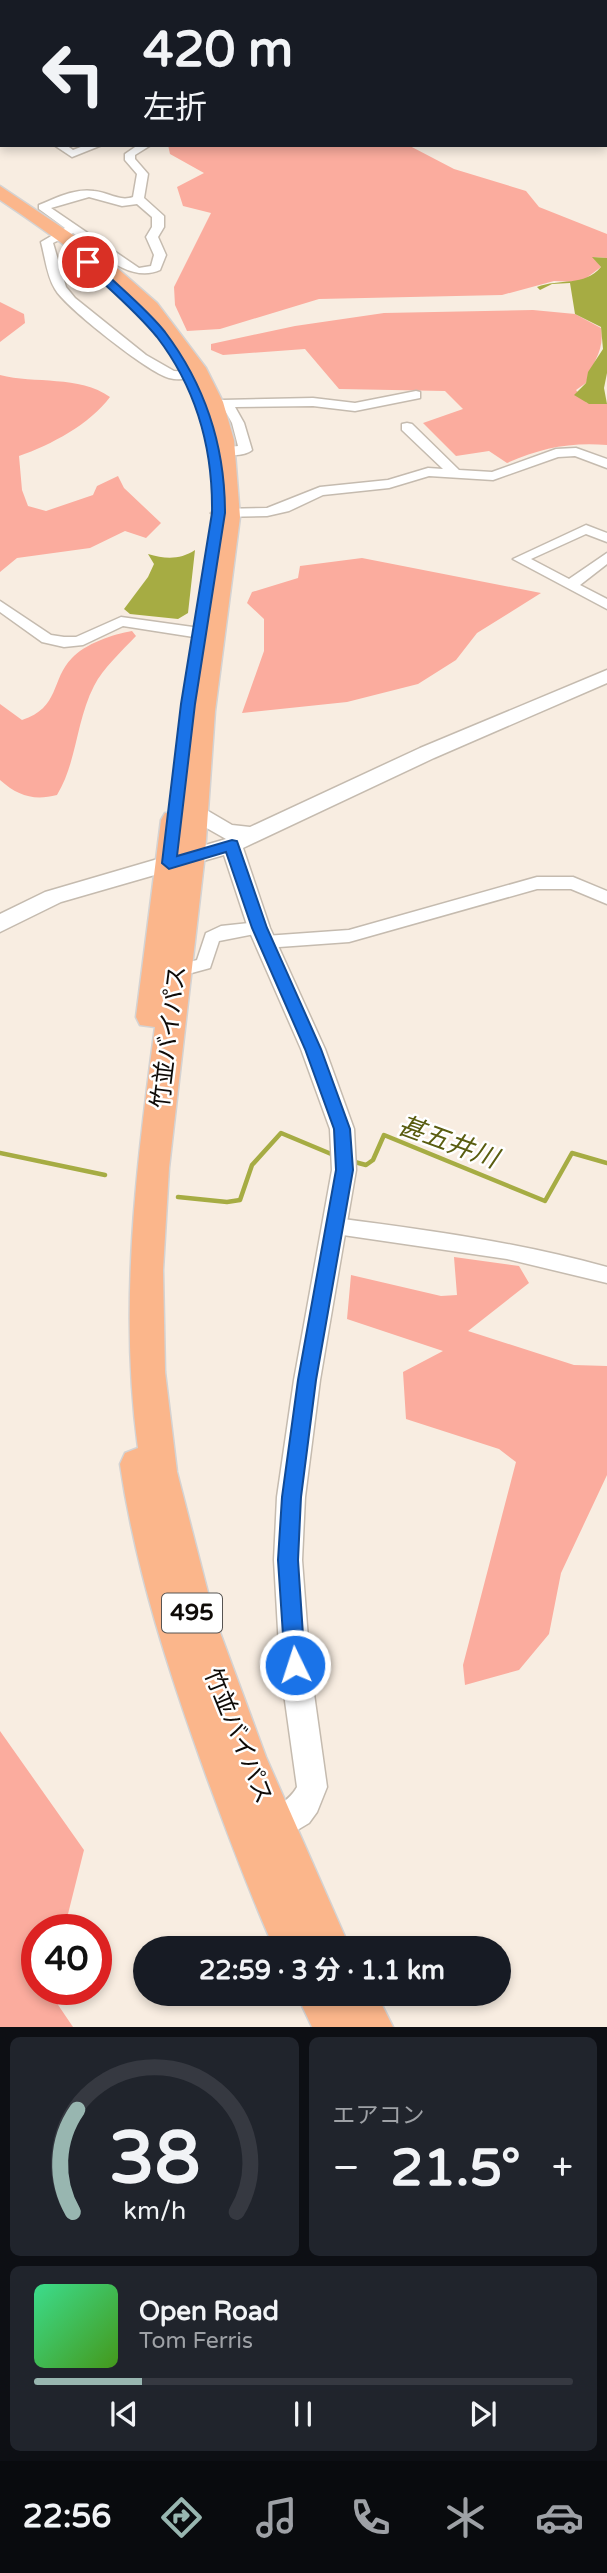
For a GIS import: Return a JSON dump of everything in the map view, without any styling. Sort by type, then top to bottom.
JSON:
[{"type":"highway","name":"竹並バイパス","points":[[0,192],[62,232],[132,291],[186,351],[213,404],[227,451],[222,591],[202,710],[195,813],[180,861],[127,1250],[127,1332],[132,1419],[144,1506],[163,1596],[215,1746],[273,1900],[290,1936]]},
{"type":"highway","name":"竹並バイパス","points":[[0,204],[62,232],[159,333],[188,375],[200,400],[214,452],[224,513],[188,704],[177,971],[145,1248],[148,1376],[158,1465],[184,1588],[202,1644],[295,1880],[324,1936]]},
{"type":"highway","points":[[324,2006],[335,2027]]},
{"type":"highway","points":[[359,2006],[371,2027]]},
{"type":"street","points":[[62,147],[72,154],[91,147]]},
{"type":"street","points":[[138,199],[143,174],[130,159],[130,154],[142,147]]},
{"type":"street","points":[[95,194],[116,202],[138,199],[158,216],[158,228],[152,237],[160,255],[156,268],[147,272],[136,271],[62,232],[43,208],[63,199],[95,194]]},
{"type":"street","points":[[62,232],[47,242],[60,288],[71,301],[142,358],[172,375],[188,375]]},
{"type":"street","points":[[227,451],[245,450],[238,423],[229,411],[227,402],[313,402],[355,407],[416,395]]},
{"type":"street","points":[[407,427],[454,472]]},
{"type":"street","points":[[224,513],[284,508],[320,491],[390,484],[429,472],[493,476],[556,453],[576,452],[607,464]]},
{"type":"street","points":[[607,538],[586,529],[520,559],[607,605]]},
{"type":"street","points":[[570,586],[607,557]]},
{"type":"street","points":[[0,605],[47,639],[64,642],[78,642],[121,621],[200,633]]},
{"type":"street","points":[[0,925],[53,897],[180,861],[242,840],[427,753],[607,676]]},
{"type":"street","points":[[195,813],[242,840]]},
{"type":"street","points":[[242,840],[262,935],[313,1049],[342,1129],[344,1170],[307,1380],[291,1497],[288,1560],[295,1665],[312,1787],[308,1801],[302,1808],[275,1828]]},
{"type":"street","points":[[177,971],[204,964],[212,937],[220,933],[349,936],[537,883],[573,883],[607,898]]},
{"type":"street","points":[[336,1226],[479,1245],[568,1263],[607,1275]]},
{"type":"shaded area","points":[[168,147],[412,147],[454,169],[526,191],[539,207],[607,234],[607,258],[593,257],[601,267],[581,282],[554,281],[502,295],[319,299],[220,329],[187,331],[175,305],[174,287],[211,213],[183,206],[177,187],[204,173],[170,154]]},
{"type":"shaded area","points":[[592,257],[607,258],[607,373],[604,388],[607,404],[589,404],[574,395],[586,383],[588,372],[603,349],[601,327],[575,314],[570,283],[552,284],[540,290],[537,287],[546,284],[579,280],[587,277],[601,267]]},
{"type":"shaded area","points":[[0,302],[24,314],[25,323],[0,342]]},
{"type":"shaded area","points":[[533,310],[575,314],[601,328],[601,343],[589,376],[586,383],[576,390],[587,403],[607,404],[607,445],[556,447],[507,463],[489,451],[456,456],[423,423],[463,409],[445,391],[339,389],[305,349],[223,355],[211,350],[211,344],[295,326],[384,313]]},
{"type":"shaded area","points":[[0,375],[71,383],[98,390],[110,397],[92,416],[69,433],[19,456],[22,490],[28,506],[46,511],[93,495],[97,486],[118,476],[124,488],[161,523],[146,538],[125,531],[90,548],[17,558],[0,572]]},
{"type":"shaded area","points":[[195,550],[188,613],[178,619],[130,614],[124,609],[148,577],[154,564],[148,554],[172,558]]},
{"type":"shaded area","points":[[362,558],[541,593],[477,633],[456,660],[418,684],[347,702],[242,713],[264,651],[264,619],[247,603],[252,592],[298,578],[300,566]]},
{"type":"shaded area","points":[[132,631],[136,636],[98,679],[88,699],[69,769],[57,795],[27,796],[0,780],[0,704],[22,720],[34,715],[49,701],[65,666],[72,658],[100,640]]},
{"type":"shaded area","points":[[454,1257],[519,1266],[529,1283],[468,1331],[574,1365],[607,1366],[607,1475],[561,1573],[549,1634],[519,1670],[465,1685],[463,1665],[516,1462],[499,1449],[406,1419],[403,1372],[443,1351],[347,1319],[351,1275],[441,1296],[457,1295]]},
{"type":"shaded area","points":[[0,1731],[84,1850],[68,1914],[21,1914],[21,2005],[58,2005],[73,2027],[0,2027]]},
{"type":"waterway","name":"甚五井川","points":[[178,1197],[227,1202],[240,1200],[252,1165],[281,1133],[336,1156]]},
{"type":"waterway","name":"甚五井川","points":[[351,1161],[366,1165],[373,1160],[384,1135],[545,1201],[572,1153],[607,1163]]},
{"type":"waterway","name":"甚五井川","points":[[0,1153],[105,1175]]},
{"type":"route","points":[[88,262],[121,292],[176,354],[200,400],[208,425],[219,482],[218,513],[188,704],[169,863],[232,845],[259,928],[313,1049],[342,1129],[344,1170],[307,1380],[291,1497],[288,1560],[295,1665]]}]
